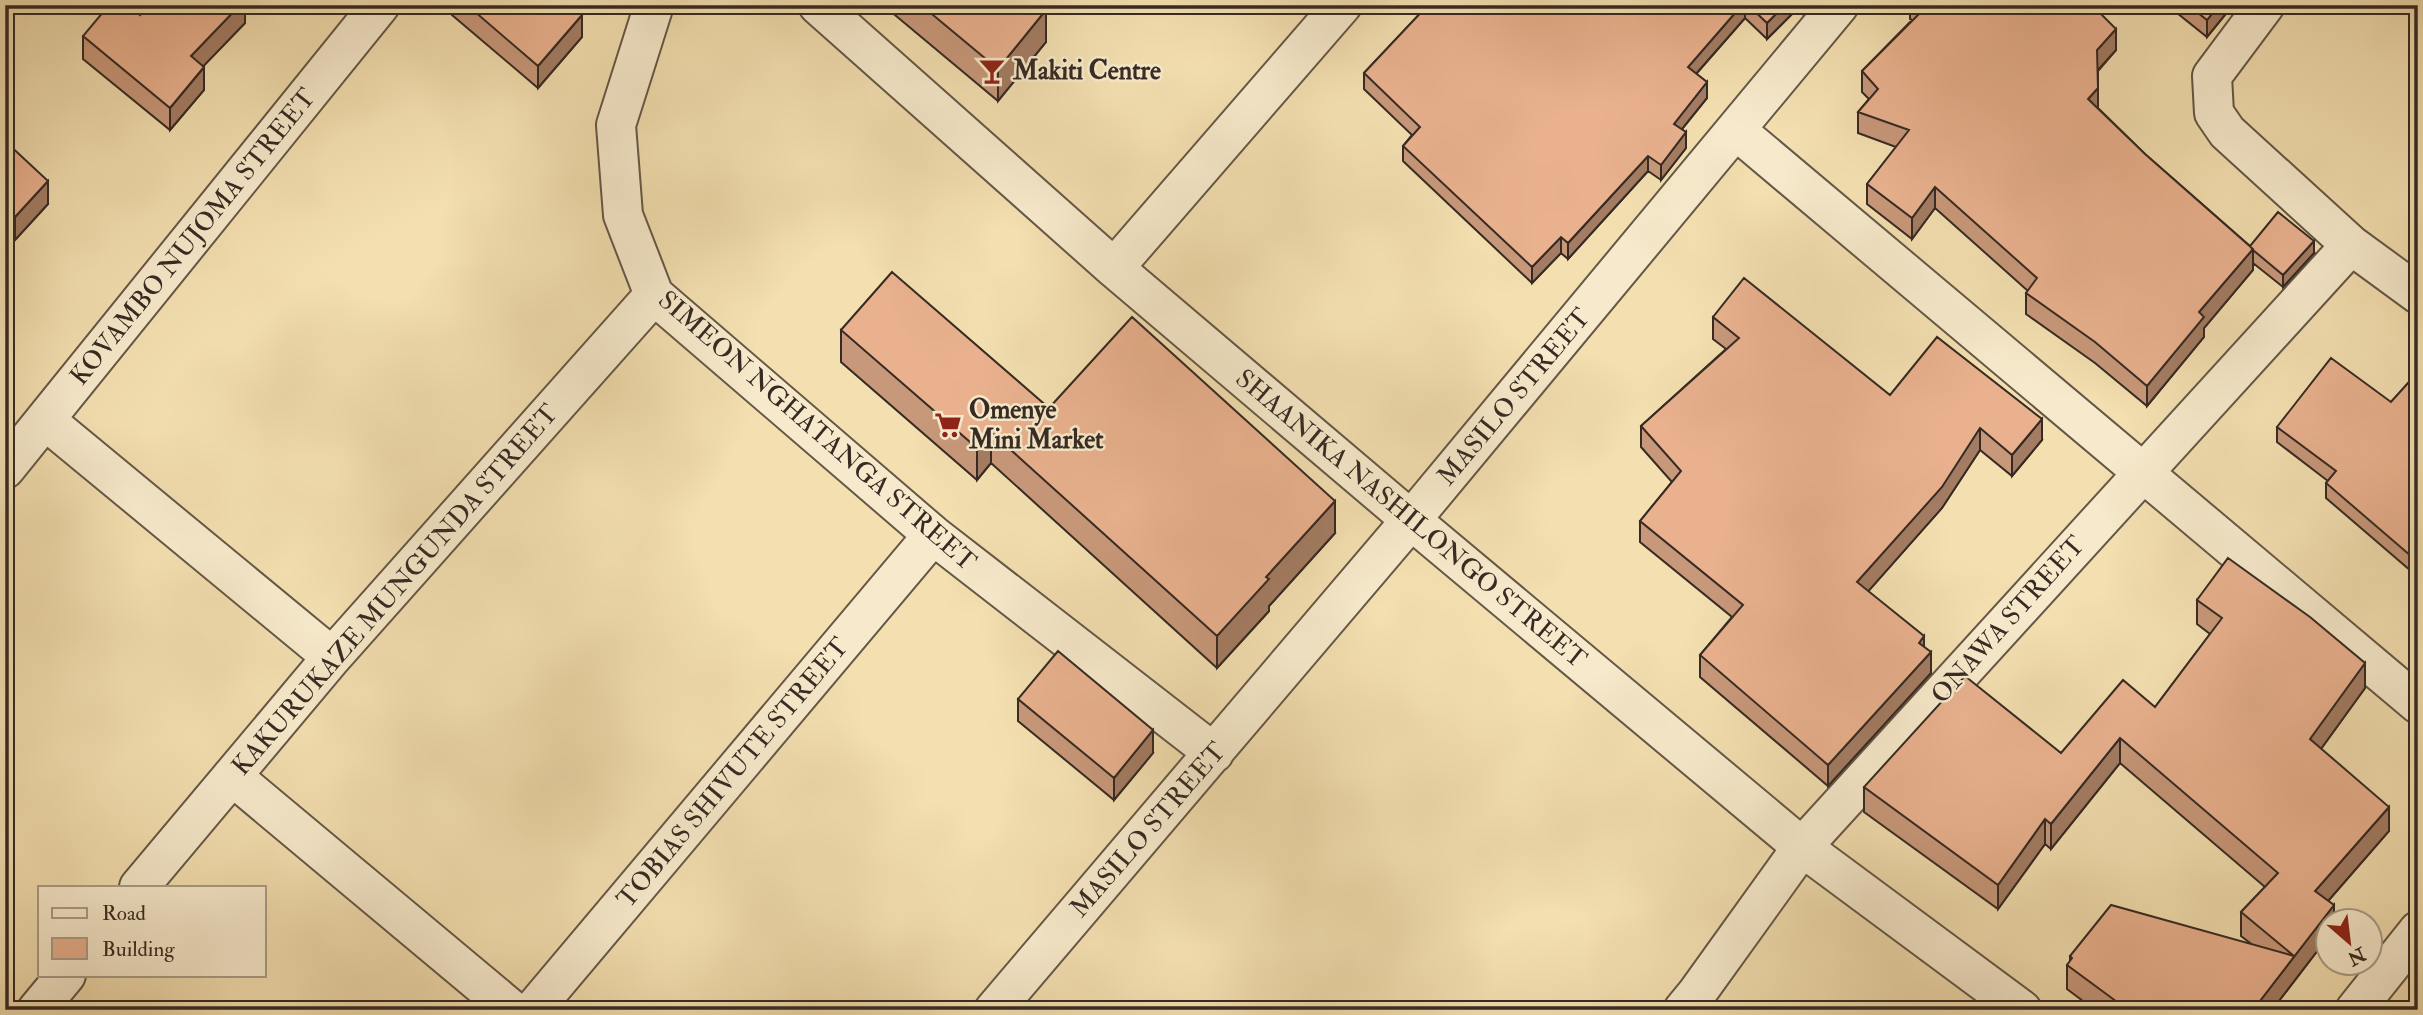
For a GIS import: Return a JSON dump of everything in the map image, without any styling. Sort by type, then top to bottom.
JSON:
[{"type":"street","name":"KOVAMBO NUJOMA STREET","points":[[5,469],[380,5]]},
{"type":"street","name":"SIMEON NGHATANGA STREET","points":[[654,5],[617,125],[623,215],[654,295],[933,535],[1214,754]]},
{"type":"street","name":"SHAANIKA NASHILONGO STREET","points":[[818,5],[1114,268],[1410,520],[1802,847],[2022,1010]]},
{"type":"street","points":[[1114,268],[1342,5]]},
{"type":"street","name":"MASILO STREET","points":[[994,1010],[1214,754],[1737,131],[1839,5]]},
{"type":"street","points":[[2265,5],[2212,76],[2214,113],[2227,132],[2351,245],[2418,294]]},
{"type":"street","points":[[1737,131],[2418,704]]},
{"type":"street","name":"ONAWA STREET","points":[[1683,1010],[1802,847],[2351,245]]},
{"type":"street","name":"KAKURUKAZE MUNGUNDA STREET","points":[[140,886],[332,657],[654,295]]},
{"type":"street","points":[[45,419],[332,657]]},
{"type":"street","name":"TOBIAS SHIVUTE STREET","points":[[533,1010],[933,535]]},
{"type":"street","points":[[232,776],[512,1010]]},
{"type":"street","points":[[2355,1010],[2418,931]]},
{"type":"street","points":[[37,1010],[65,976]]},
{"type":"building","points":[[109,5],[128,5],[140,15],[149,5],[240,5],[191,56],[204,67],[170,108],[83,36]]},
{"type":"building","points":[[467,5],[571,5],[582,15],[538,66]]},
{"type":"building","points":[[921,5],[1040,5],[1046,10],[998,69]]},
{"type":"building","points":[[1428,5],[1742,5],[1688,67],[1707,82],[1674,124],[1686,132],[1661,165],[1648,156],[1568,243],[1561,237],[1532,267],[1403,146],[1420,127],[1364,73]]},
{"type":"building","points":[[1748,5],[1785,5],[1767,23]]},
{"type":"building","points":[[1920,5],[2092,5],[2116,29],[2097,50],[2098,88],[2088,99],[2145,154],[2253,249],[2199,312],[2204,317],[2147,386],[2095,342],[2026,293],[2037,278],[1935,187],[1912,218],[1867,184],[1909,130],[1858,112],[1878,89],[1862,71],[1924,9]]},
{"type":"building","points":[[2188,5],[2219,5],[2207,20]]},
{"type":"building","points":[[5,141],[48,181],[15,217],[5,208]]},
{"type":"building","points":[[2278,212],[2314,241],[2283,275],[2250,246]]},
{"type":"building","points":[[892,272],[1049,408],[1132,317],[1335,501],[1217,636],[991,432],[977,448],[841,330]]},
{"type":"building","points":[[1744,278],[1890,395],[1937,337],[2042,419],[2012,455],[1980,428],[1942,487],[1857,582],[1924,636],[1919,643],[1931,652],[1828,765],[1700,655],[1743,605],[1640,521],[1681,471],[1641,426],[1739,338],[1713,317]]},
{"type":"building","points":[[2331,358],[2391,402],[2418,372],[2418,562],[2326,483],[2336,471],[2277,427]]},
{"type":"building","points":[[2228,558],[2310,617],[2365,663],[2310,739],[2389,807],[2315,891],[2334,905],[2314,906],[2314,931],[2253,1010],[2128,1010],[2067,965],[2072,958],[2070,956],[2111,905],[2294,956],[2241,912],[2278,873],[2120,738],[2051,824],[2045,819],[1998,885],[1864,787],[1965,676],[2061,753],[2123,680],[2155,707],[2222,618],[2197,600]]},
{"type":"building","points":[[1058,651],[1153,730],[1114,778],[1018,699]]},
{"type":"building","points":[[2418,779],[2418,790],[2412,785]]},
{"type":"place","name":"Makiti Centre","points":[[992,71]]},
{"type":"place","name":"Omenye Mini Market","points":[[948,425]]}]
